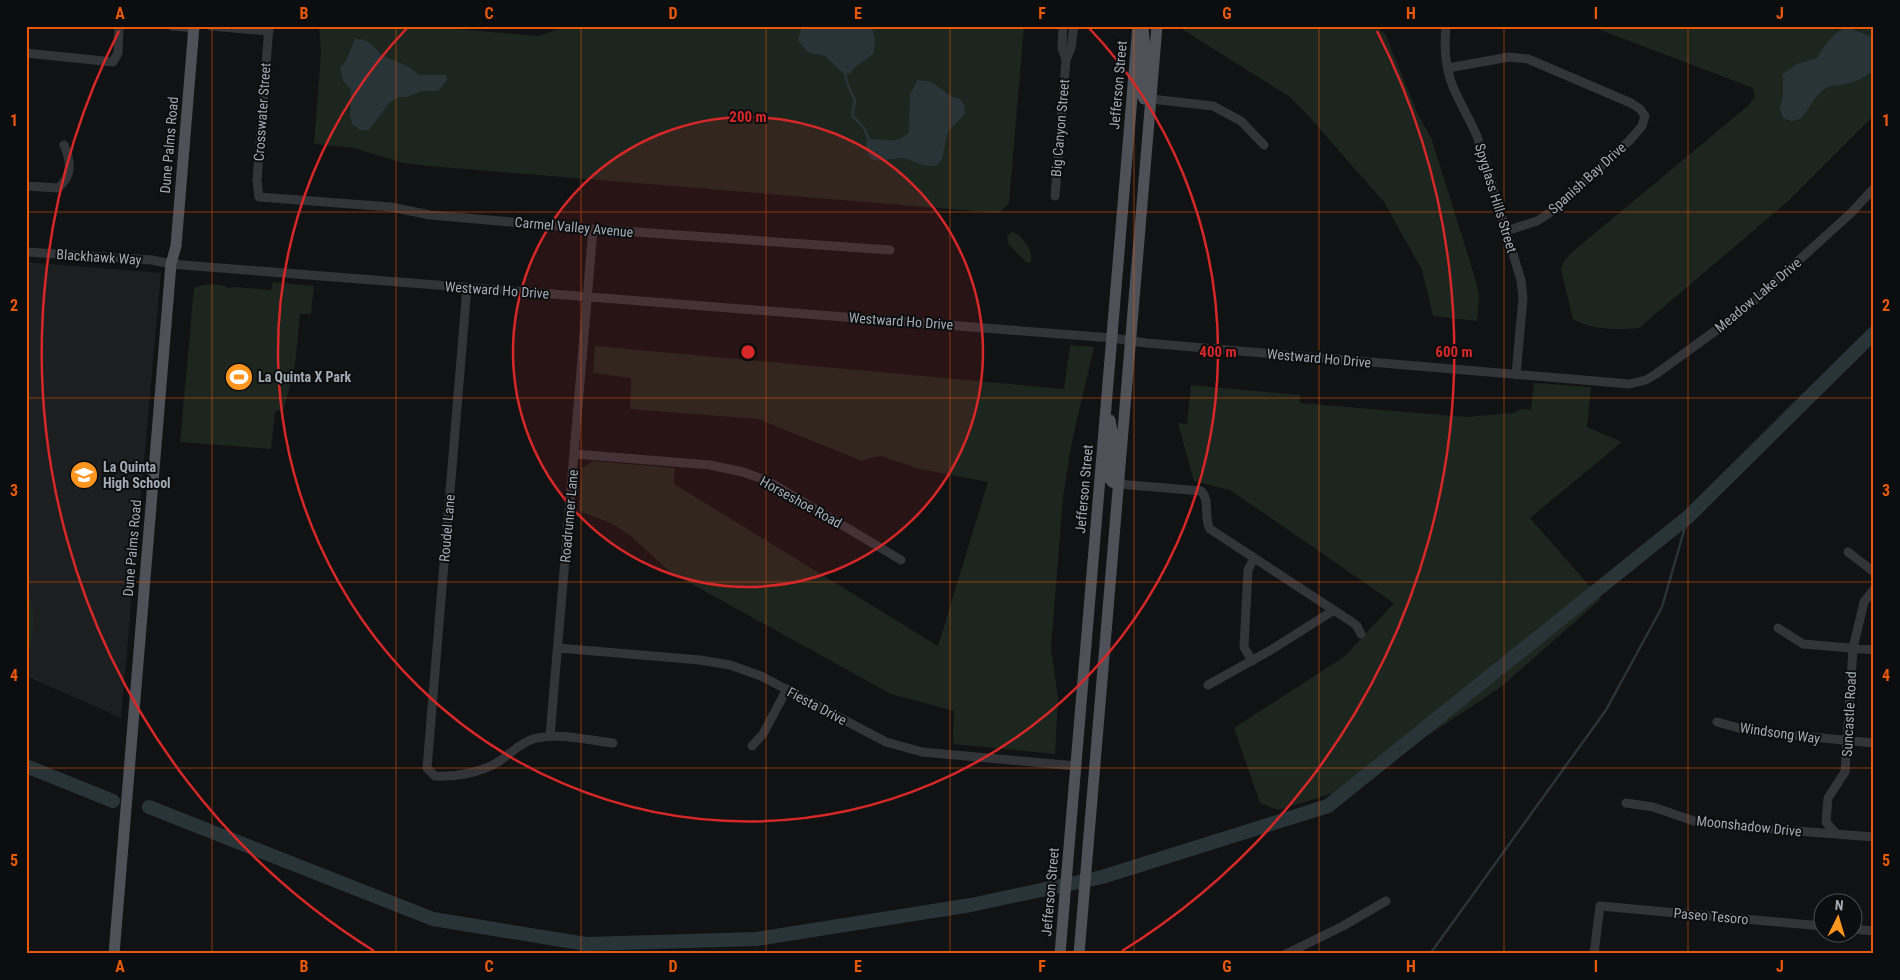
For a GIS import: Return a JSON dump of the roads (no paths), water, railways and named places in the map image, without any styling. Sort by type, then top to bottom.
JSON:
[{"type":"main road","name":"Jefferson Street","points":[[1060,954],[1138,26]]},
{"type":"main road","points":[[1143,26],[1145,49],[1142,95],[1144,99],[1150,99]]},
{"type":"main road","points":[[1079,954],[1157,26]]},
{"type":"main road","name":"Dune Palms Road","points":[[114,954],[172,264],[176,246],[194,27]]},
{"type":"main road","points":[[1107,401],[1113,436],[1109,478],[1112,482],[1118,484]]},
{"type":"street","points":[[26,53],[84,58],[108,63],[116,59],[120,26]]},
{"type":"street","points":[[172,26],[194,27]]},
{"type":"street","points":[[211,26],[269,28]]},
{"type":"street","name":"Big Canyon Street","points":[[1063,26],[1062,48],[1066,60]]},
{"type":"street","name":"Big Canyon Street","points":[[1055,196],[1066,60],[1072,48],[1074,26]]},
{"type":"street","name":"Spyglass Hills Street","points":[[1446,26],[1445,40],[1448,68],[1453,87],[1477,136],[1521,280],[1523,298],[1516,375]]},
{"type":"street","name":"Crosswater Street","points":[[260,197],[257,181],[269,28]]},
{"type":"street","name":"Spanish Bay Drive","points":[[1448,68],[1509,57],[1528,60],[1631,103],[1640,109],[1645,116],[1637,132],[1629,141],[1548,214],[1537,221],[1506,231]]},
{"type":"street","points":[[1150,99],[1213,106],[1241,121],[1264,145]]},
{"type":"street","points":[[26,186],[58,188],[66,182],[69,171],[69,157],[64,145]]},
{"type":"street","name":"Meadow Lake Drive","points":[[1630,384],[1646,380],[1656,374],[1744,310],[1851,213],[1874,188]]},
{"type":"street","name":"Carmel Valley Avenue","points":[[260,197],[391,207],[430,215],[593,229],[890,250]]},
{"type":"street","name":"Roadrunner Lane","points":[[550,736],[593,229]]},
{"type":"street","name":"Blackhawk Way","points":[[26,252],[152,260],[172,264]]},
{"type":"street","name":"Westward Ho Drive","points":[[172,264],[1112,338],[1630,384]]},
{"type":"street","name":"Roudel Lane","points":[[467,287],[427,768],[435,776],[446,777],[474,773],[497,763],[531,739],[550,736]]},
{"type":"street","name":"Horseshoe Road","points":[[574,454],[710,465],[743,472],[768,481],[901,560]]},
{"type":"street","points":[[1118,484],[1200,491],[1204,494],[1206,501],[1207,522],[1210,529],[1334,610],[1357,626],[1361,634]]},
{"type":"street","points":[[1848,552],[1874,572]]},
{"type":"street","points":[[1252,661],[1244,647],[1248,570],[1254,558]]},
{"type":"street","name":"Suncastle Road","points":[[1836,834],[1826,822],[1828,798],[1845,772],[1853,648],[1864,602],[1874,589]]},
{"type":"street","points":[[1208,685],[1271,650],[1334,610]]},
{"type":"street","points":[[1778,628],[1803,644],[1874,650]]},
{"type":"street","name":"Fiesta Drive","points":[[558,648],[700,660],[730,665],[761,676],[886,742],[913,749],[958,756],[1076,766]]},
{"type":"street","points":[[752,746],[763,734],[787,689]]},
{"type":"street","name":"Windsong Way","points":[[1717,722],[1750,731],[1874,743]]},
{"type":"street","points":[[550,736],[613,743]]},
{"type":"street","name":"Moonshadow Drive","points":[[1626,803],[1653,807],[1694,821],[1720,825],[1874,837]]},
{"type":"street","points":[[1286,954],[1301,951],[1386,901]]},
{"type":"street","name":"Paseo Tesoro","points":[[1594,954],[1600,906],[1812,925]]},
{"type":"waterway","points":[[845,74],[855,101],[852,115],[864,128],[869,140]]},
{"type":"waterway","points":[[149,807],[433,919],[586,944],[756,939],[971,905],[1102,877],[1328,806],[1688,517],[1874,333]]},
{"type":"waterway","points":[[1430,954],[1606,710],[1662,607],[1688,517]]},
{"type":"waterway","points":[[26,766],[113,801]]},
{"type":"place","name":"La Quinta X Park","points":[[239,377]]},
{"type":"place","name":"La Quinta High School","points":[[84,475]]}]
